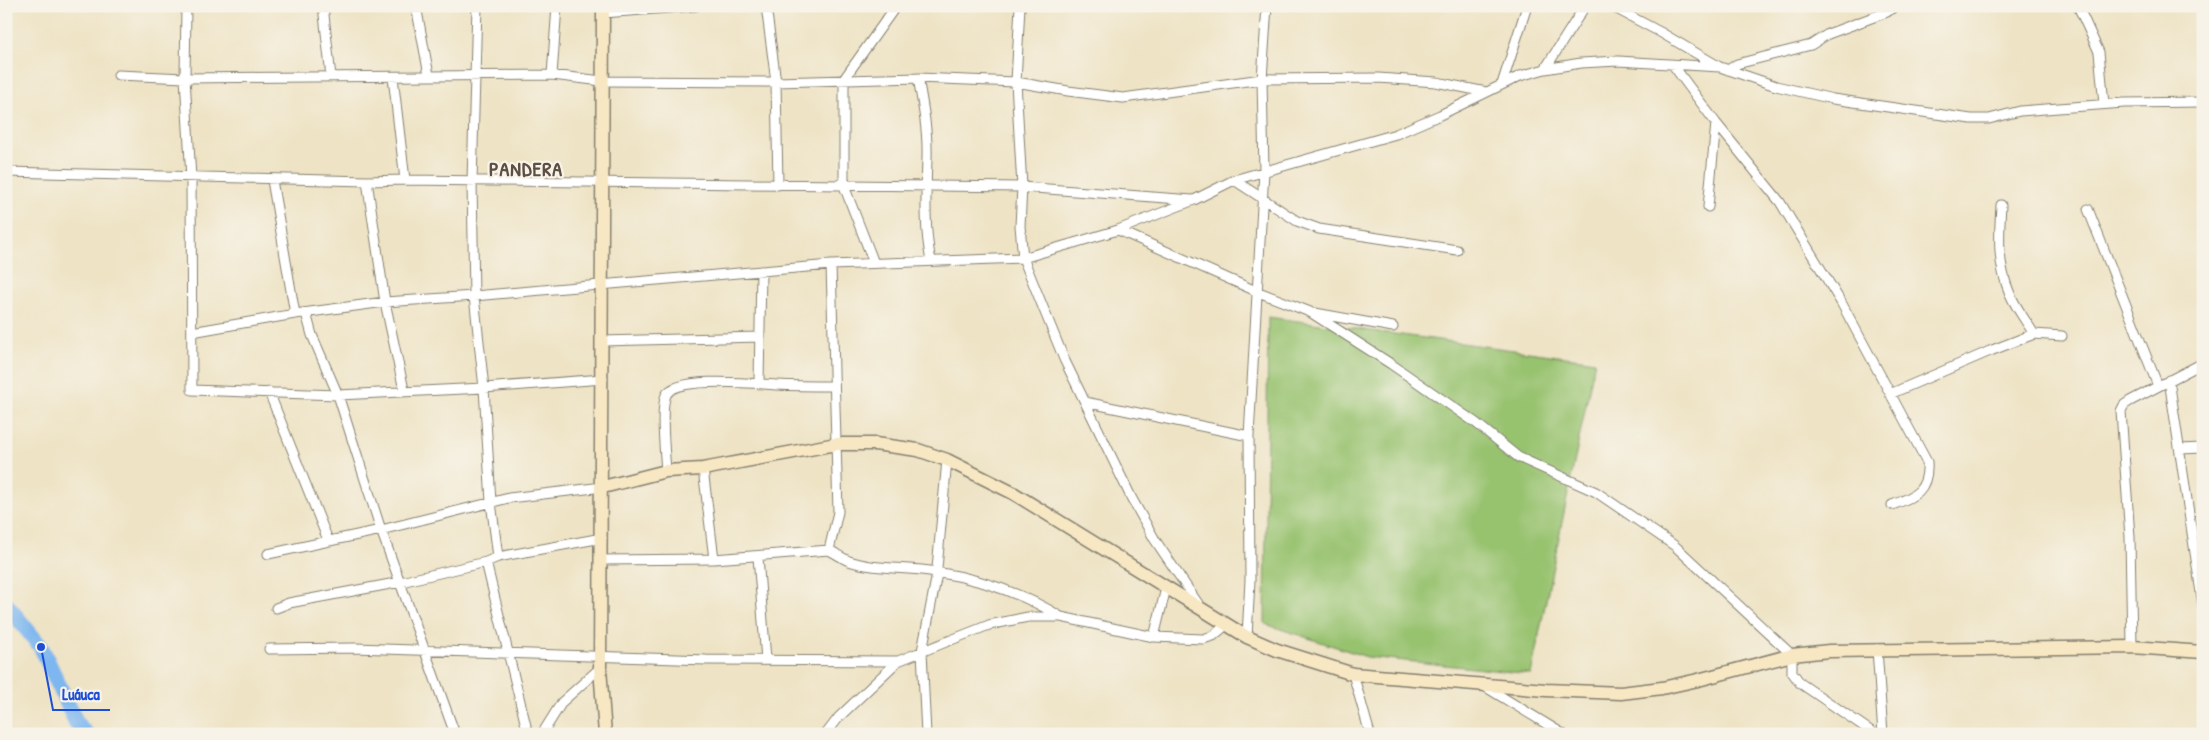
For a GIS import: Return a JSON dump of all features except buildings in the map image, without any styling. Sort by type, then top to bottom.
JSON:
[{"type":"street","points":[[186,6],[185,78],[191,178],[191,388],[193,391],[338,395],[404,390],[484,388],[603,379]]},
{"type":"street","points":[[323,6],[331,77]]},
{"type":"street","points":[[416,6],[429,75]]},
{"type":"street","points":[[477,6],[472,182],[474,296],[484,388],[491,502],[498,557]]},
{"type":"street","points":[[552,75],[557,6]]},
{"type":"street","points":[[605,734],[600,662],[603,487],[603,10],[696,6]]},
{"type":"street","points":[[766,6],[776,82],[778,185]]},
{"type":"street","points":[[874,263],[844,186],[844,79],[896,6]]},
{"type":"street","points":[[1020,6],[1016,82],[1022,187],[1020,226],[1023,258],[1064,359],[1132,499],[1155,540],[1202,609]]},
{"type":"street","points":[[1247,637],[1250,580],[1249,436],[1264,171],[1262,79],[1267,6]]},
{"type":"street","points":[[1502,84],[1527,6]]},
{"type":"street","points":[[1545,69],[1585,6]]},
{"type":"street","points":[[1611,6],[1724,69],[1776,86],[1833,99],[1971,119],[1989,119],[2020,110],[2104,104],[2203,102]]},
{"type":"street","points":[[192,332],[295,314],[385,302],[831,265],[1023,258],[1118,230],[1194,200],[1234,180],[1396,134],[1440,116],[1520,76],[1545,69],[1580,63],[1618,62],[1724,69],[1811,45],[1828,34],[1887,12],[1895,6]]},
{"type":"street","points":[[2078,6],[2099,52],[2104,104]]},
{"type":"street","points":[[1673,65],[1716,123],[1780,202],[1842,304],[1927,462],[1928,470],[1921,490],[1911,498],[1892,506]]},
{"type":"street","points":[[118,75],[185,78],[552,75],[602,80],[776,82],[918,78],[1016,82],[1077,93],[1123,98],[1262,79],[1378,78],[1436,82],[1486,92]]},
{"type":"street","points":[[393,77],[405,180]]},
{"type":"street","points":[[918,78],[925,115],[927,158],[925,187],[931,260]]},
{"type":"street","points":[[1708,207],[1716,123]]},
{"type":"street","points":[[6,172],[272,180],[1022,187],[1194,200]]},
{"type":"street","points":[[272,180],[295,314]]},
{"type":"street","points":[[1234,180],[1262,196],[1297,221],[1319,229],[1457,250]]},
{"type":"street","points":[[367,181],[385,302],[404,390]]},
{"type":"street","points":[[2001,205],[1999,244],[2001,268],[2010,295],[2034,334]]},
{"type":"street","points":[[2088,209],[2158,386]]},
{"type":"street","points":[[1118,230],[1256,291],[1310,312],[1391,364],[1476,423],[1518,457],[1596,492],[1675,546],[1792,655]]},
{"type":"street","points":[[829,550],[838,512],[831,265]]},
{"type":"street","points":[[759,382],[761,271]]},
{"type":"street","points":[[1310,312],[1393,326]]},
{"type":"street","points":[[306,313],[312,335],[338,395],[381,530],[455,734]]},
{"type":"street","points":[[1890,394],[2034,334],[2062,336]]},
{"type":"street","points":[[602,341],[760,337]]},
{"type":"street","points":[[2132,647],[2130,537],[2121,411],[2124,405],[2203,363]]},
{"type":"street","points":[[2169,380],[2203,606]]},
{"type":"street","points":[[666,471],[664,414],[666,395],[678,386],[719,382],[759,382],[775,385],[834,386]]},
{"type":"street","points":[[269,392],[328,540]]},
{"type":"street","points":[[1085,402],[1249,436]]},
{"type":"street","points":[[268,554],[381,530],[509,498],[603,487],[666,471],[703,469],[836,444],[875,444],[903,447],[947,460],[1013,493],[1247,637],[1277,650],[1353,674],[1621,693],[1662,688],[1698,680],[1792,655],[1877,649],[2132,647],[2203,652]]},
{"type":"street","points":[[2180,449],[2203,448]]},
{"type":"street","points":[[926,734],[922,652],[936,572],[947,460]]},
{"type":"street","points":[[703,469],[714,560]]},
{"type":"street","points":[[276,608],[289,603],[400,582],[486,562],[498,557],[602,538]]},
{"type":"street","points":[[602,560],[714,560],[829,550],[848,560],[865,565],[936,572],[1011,590],[1034,600],[1061,617]]},
{"type":"street","points":[[758,557],[766,660]]},
{"type":"street","points":[[486,562],[528,734]]},
{"type":"street","points":[[1154,638],[1166,588]]},
{"type":"street","points":[[269,649],[355,648],[508,652],[600,662],[898,661],[989,625],[1010,620],[1061,617],[1154,638],[1203,640],[1213,636],[1226,625]]},
{"type":"street","points":[[1877,649],[1884,734]]},
{"type":"street","points":[[1792,655],[1791,667],[1795,678],[1875,734]]},
{"type":"street","points":[[826,734],[839,717],[898,661]]},
{"type":"street","points":[[542,734],[562,702],[600,662]]},
{"type":"street","points":[[1353,674],[1370,734]]},
{"type":"street","points":[[1480,684],[1563,734]]},
{"type":"green space","points":[[1268,317],[1595,361],[1531,674],[1367,657],[1265,624]]},
{"type":"waterway","points":[[6,604],[41,647],[76,722],[86,734]]},
{"type":"place","name":"Luáuca","points":[[41,647]]},
{"type":"district","name":"PANDERA","points":[[526,168]]}]
